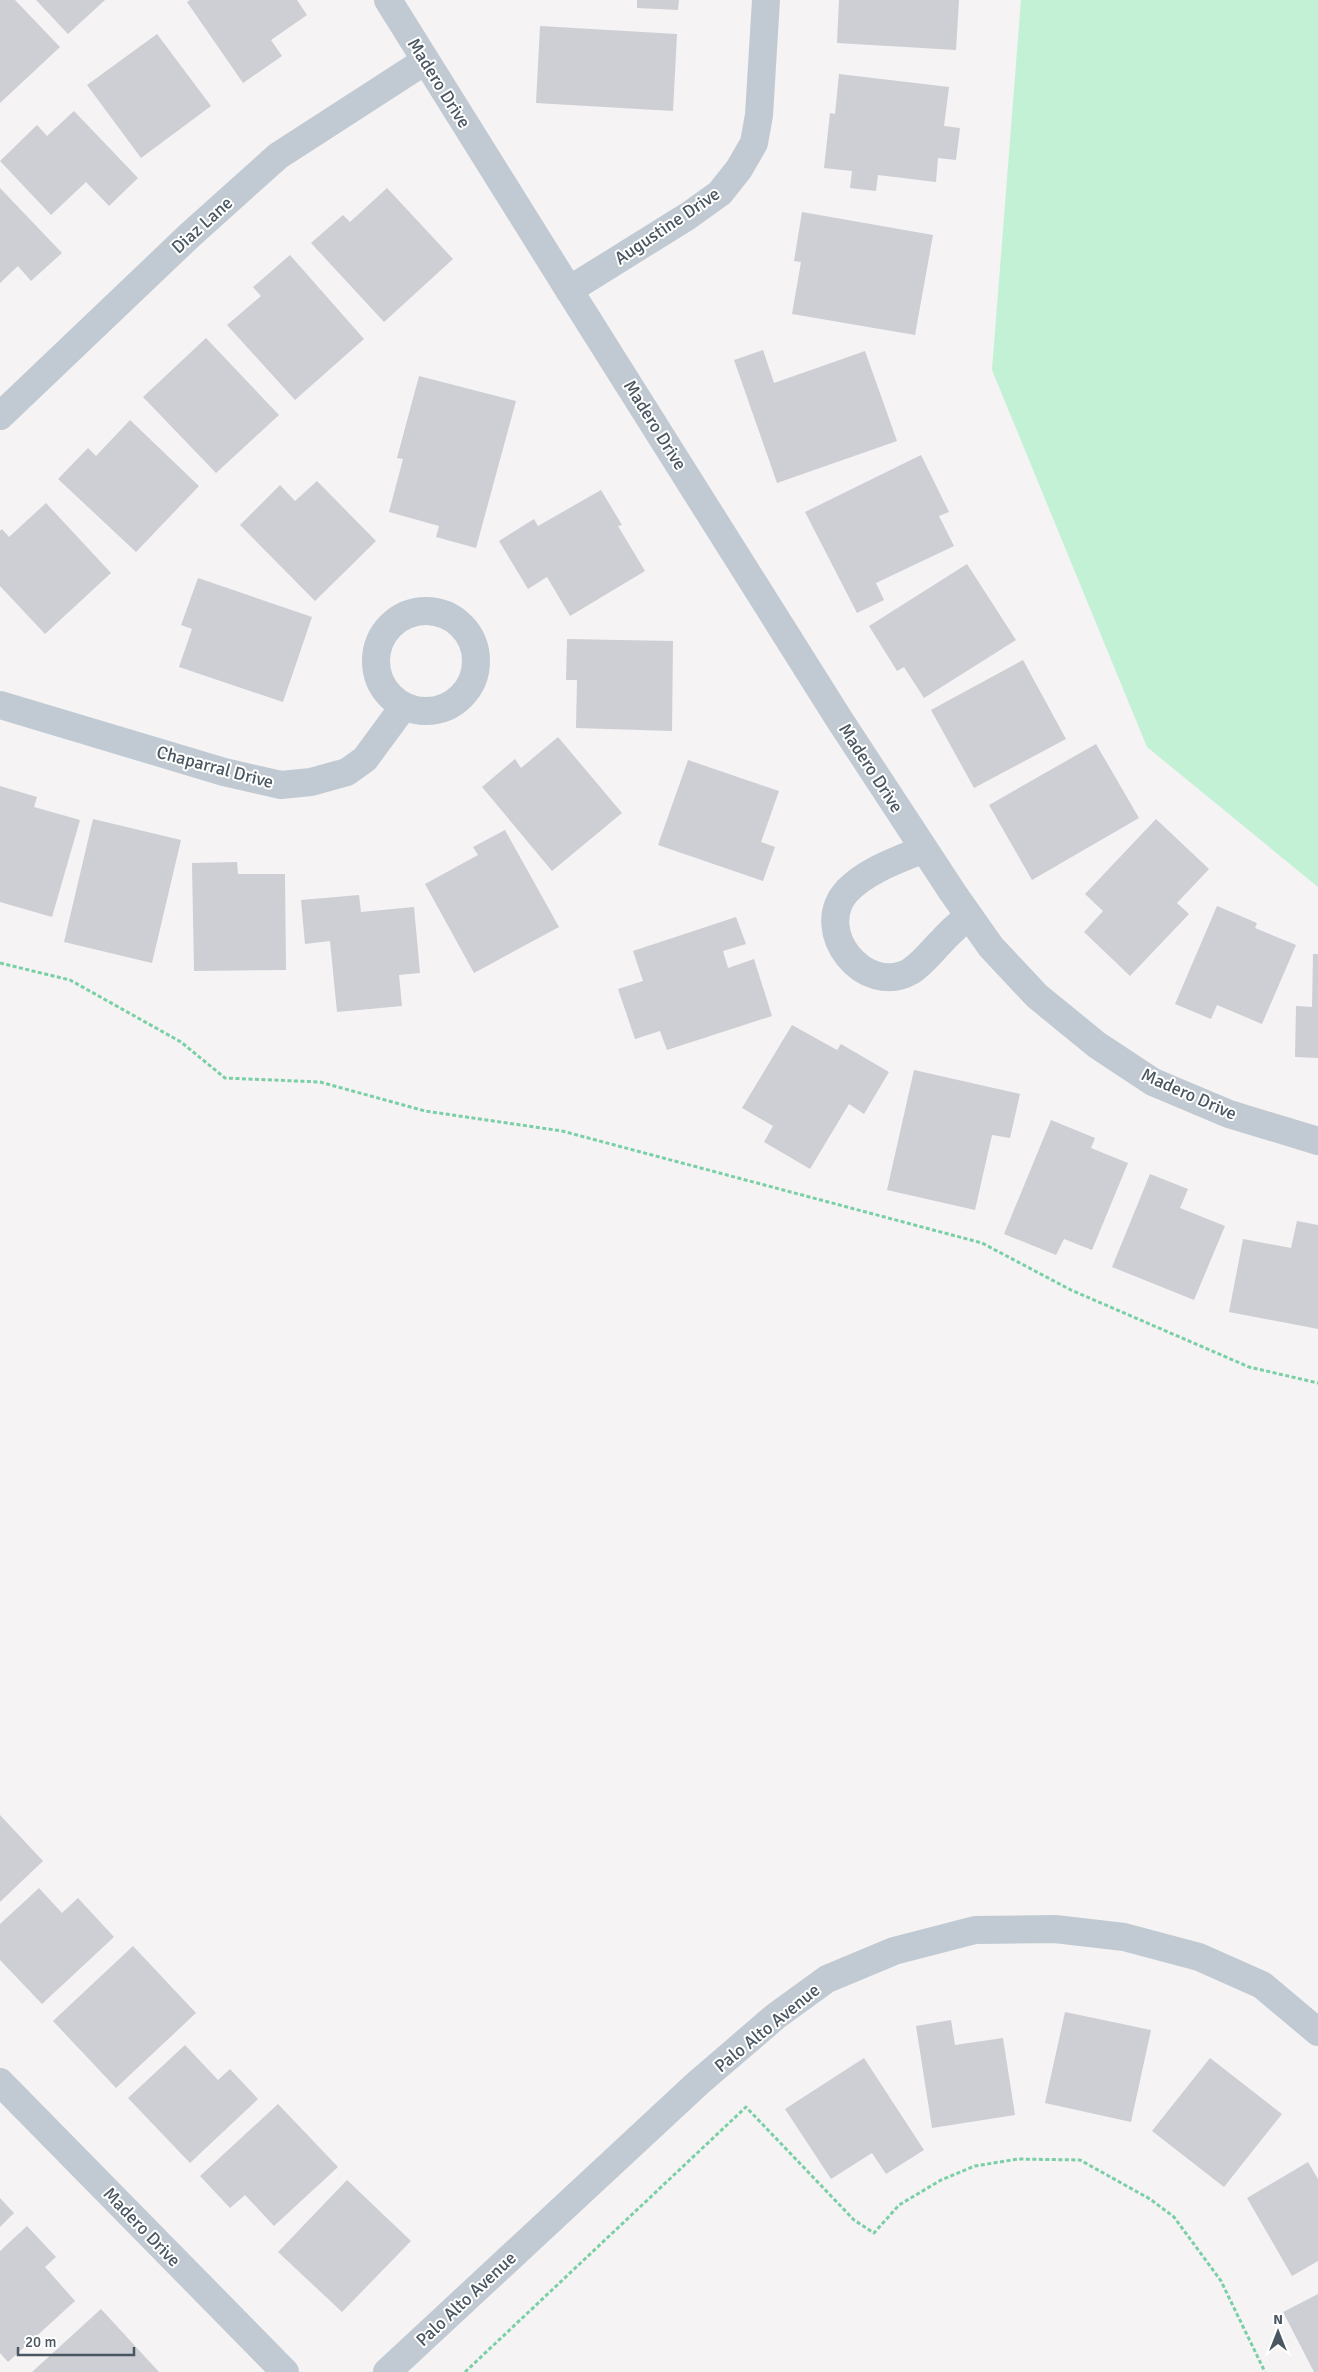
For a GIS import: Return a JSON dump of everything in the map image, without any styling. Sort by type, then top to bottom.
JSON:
[{"type":"street","name":"Madero Drive","points":[[388,0],[569,290],[924,849],[991,947],[1038,996],[1097,1045],[1153,1082],[1229,1114],[1307,1140],[1318,1141]]},
{"type":"street","name":"Augustine Drive","points":[[569,290],[688,216],[720,193],[739,169],[754,143],[759,115],[766,0]]},
{"type":"street","name":"Diaz Lane","points":[[0,416],[190,235],[278,156],[425,61]]},
{"type":"street","name":"Chaparral Drive","points":[[0,705],[224,772],[281,785],[311,782],[347,772],[366,759],[404,706]]},
{"type":"street","points":[[924,849],[882,867],[847,892],[837,913],[837,936],[846,957],[864,971],[887,977],[909,972],[928,957],[941,941],[969,916]]},
{"type":"street","name":"Palo Alto Avenue","points":[[387,2372],[698,2084],[776,2016],[827,1979],[894,1951],[975,1930],[1054,1929],[1124,1937],[1199,1957],[1262,1985],[1318,2032]]},
{"type":"street","name":"Madero Drive","points":[[0,2082],[285,2372]]},
{"type":"path","points":[[0,963],[70,980],[181,1042],[226,1078],[320,1082],[425,1111],[562,1131],[982,1242],[1071,1290],[1248,1367],[1318,1383]]},
{"type":"path","points":[[465,2372],[746,2107],[854,2220],[874,2233],[899,2205],[941,2180],[975,2166],[1018,2159],[1080,2160],[1150,2199],[1174,2217],[1221,2281],[1265,2372]]},
{"type":"green space","points":[[1021,0],[1318,0],[1318,887],[1147,747],[992,370]]},
{"type":"building","points":[[0,0],[15,0],[60,47],[0,103]]},
{"type":"building","points":[[36,0],[105,0],[68,34]]},
{"type":"building","points":[[190,0],[297,0],[307,15],[271,40],[282,56],[243,83],[187,2]]},
{"type":"building","points":[[637,0],[679,0],[678,10],[637,8]]},
{"type":"building","points":[[839,0],[959,0],[956,50],[837,43]]},
{"type":"building","points":[[540,26],[677,34],[673,111],[536,103]]},
{"type":"building","points":[[157,34],[211,106],[141,158],[87,85]]},
{"type":"building","points":[[839,74],[949,87],[944,126],[960,128],[956,160],[938,158],[936,182],[878,175],[876,191],[850,188],[852,171],[824,168],[830,113],[835,114]]},
{"type":"building","points":[[74,111],[138,178],[109,206],[86,182],[51,215],[0,161],[37,125],[47,136]]},
{"type":"building","points":[[0,188],[62,253],[31,281],[18,266],[0,283]]},
{"type":"building","points":[[387,188],[453,259],[384,322],[311,243],[343,215],[350,222]]},
{"type":"building","points":[[802,212],[933,235],[915,335],[792,314],[801,262],[794,261]]},
{"type":"building","points":[[290,255],[364,339],[295,400],[227,325],[261,296],[253,287]]},
{"type":"building","points":[[206,338],[279,415],[216,473],[143,397]]},
{"type":"building","points":[[763,350],[774,383],[865,351],[897,441],[777,483],[734,360]]},
{"type":"building","points":[[419,376],[516,401],[476,548],[436,537],[439,526],[389,512],[403,459],[397,458]]},
{"type":"building","points":[[130,420],[199,486],[136,552],[58,479],[88,448],[96,456]]},
{"type":"building","points":[[921,455],[949,512],[939,516],[954,546],[876,583],[884,600],[857,613],[805,512]]},
{"type":"building","points":[[317,481],[376,541],[315,601],[240,525],[280,485],[295,501]]},
{"type":"building","points":[[601,490],[622,525],[618,526],[645,571],[570,616],[547,577],[528,589],[499,541],[534,519],[538,526]]},
{"type":"building","points":[[46,503],[111,573],[45,634],[0,586],[0,531],[2,529],[9,537]]},
{"type":"building","points":[[967,564],[1016,640],[924,698],[904,667],[897,671],[869,626]]},
{"type":"building","points":[[198,578],[312,617],[283,702],[179,667],[192,629],[181,625]]},
{"type":"building","points":[[567,639],[673,641],[672,731],[576,728],[577,680],[566,680]]},
{"type":"building","points":[[1023,660],[1066,739],[974,788],[931,710]]},
{"type":"building","points":[[558,737],[622,813],[552,871],[482,787],[515,759],[521,768]]},
{"type":"building","points":[[1096,744],[1139,818],[1032,880],[989,805]]},
{"type":"building","points":[[688,760],[779,791],[761,842],[775,847],[763,881],[658,845]]},
{"type":"building","points":[[0,786],[37,797],[34,807],[80,820],[52,917],[0,902]]},
{"type":"building","points":[[93,819],[181,840],[152,963],[64,942]]},
{"type":"building","points":[[1156,819],[1209,869],[1177,903],[1189,914],[1130,976],[1084,932],[1103,911],[1085,894]]},
{"type":"building","points":[[505,830],[559,927],[474,973],[425,884],[478,855],[473,847]]},
{"type":"building","points":[[237,862],[238,874],[285,874],[286,970],[194,971],[192,863]]},
{"type":"building","points":[[359,895],[361,912],[414,907],[420,973],[399,975],[402,1006],[337,1012],[330,941],[305,944],[301,900]]},
{"type":"building","points":[[1217,906],[1257,923],[1255,928],[1296,945],[1262,1024],[1217,1005],[1211,1019],[1175,1004]]},
{"type":"building","points":[[736,917],[746,944],[723,951],[728,968],[754,959],[772,1016],[667,1050],[660,1031],[635,1039],[618,989],[643,981],[633,951]]},
{"type":"building","points":[[1313,954],[1318,954],[1318,1058],[1295,1057],[1296,1006],[1312,1007]]},
{"type":"building","points":[[792,1025],[837,1050],[841,1044],[889,1072],[864,1114],[849,1104],[810,1169],[764,1142],[773,1126],[742,1108]]},
{"type":"building","points":[[914,1070],[1020,1094],[1010,1138],[992,1135],[975,1210],[887,1190]]},
{"type":"building","points":[[1051,1120],[1095,1138],[1091,1148],[1128,1163],[1092,1250],[1064,1239],[1056,1255],[1004,1234]]},
{"type":"building","points":[[1150,1174],[1188,1189],[1180,1208],[1225,1226],[1194,1300],[1112,1267]]},
{"type":"building","points":[[1297,1221],[1318,1225],[1318,1329],[1229,1312],[1243,1239],[1291,1248]]},
{"type":"building","points":[[0,1815],[43,1861],[0,1902]]},
{"type":"building","points":[[39,1888],[62,1913],[78,1898],[114,1937],[42,2004],[0,1960],[0,1924]]},
{"type":"building","points":[[133,1946],[196,2013],[116,2088],[53,2021]]},
{"type":"building","points":[[1065,2012],[1151,2030],[1131,2122],[1045,2103]]},
{"type":"building","points":[[951,2020],[955,2045],[1003,2038],[1015,2115],[932,2128],[916,2026]]},
{"type":"building","points":[[185,2045],[218,2080],[230,2069],[258,2099],[190,2163],[128,2098]]},
{"type":"building","points":[[864,2058],[924,2150],[886,2174],[872,2153],[831,2179],[785,2109]]},
{"type":"building","points":[[1210,2058],[1282,2114],[1224,2187],[1152,2131]]},
{"type":"building","points":[[278,2104],[338,2167],[274,2226],[245,2195],[230,2208],[200,2176]]},
{"type":"building","points":[[1308,2162],[1318,2179],[1318,2261],[1292,2276],[1247,2198]]},
{"type":"building","points":[[347,2180],[411,2241],[342,2312],[278,2252]]},
{"type":"building","points":[[0,2198],[14,2213],[0,2227]]},
{"type":"building","points":[[27,2226],[56,2257],[45,2267],[75,2301],[8,2362],[0,2353],[0,2251]]},
{"type":"building","points":[[1318,2294],[1318,2372],[1314,2372],[1283,2312]]},
{"type":"building","points":[[101,2309],[159,2372],[32,2372]]}]
